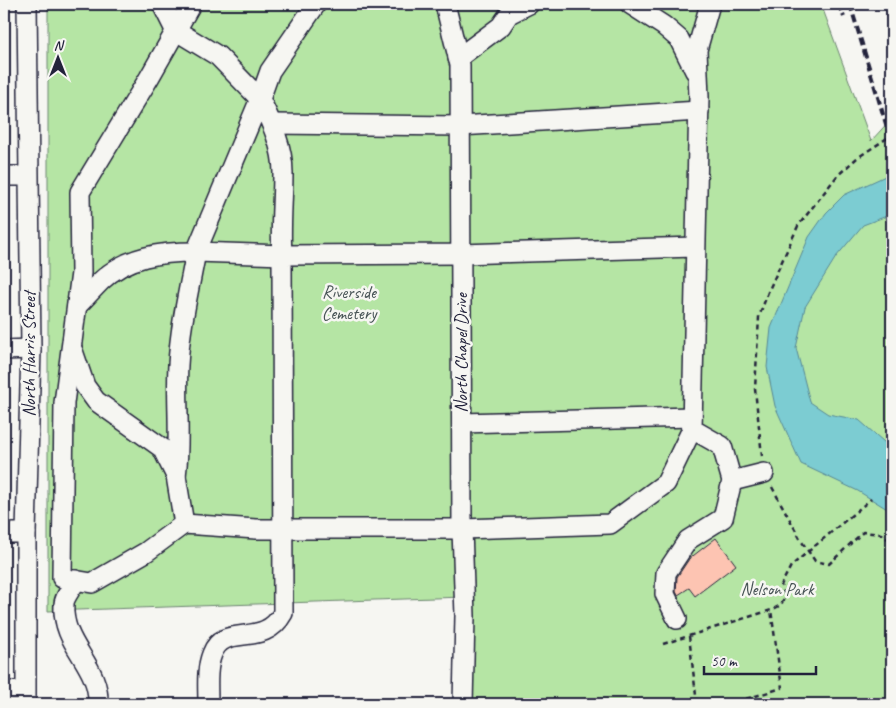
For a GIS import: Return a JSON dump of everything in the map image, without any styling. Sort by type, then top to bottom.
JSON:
[{"type":"street","name":"North Harris Street","points":[[25,698],[26,533],[31,349],[27,4]]},
{"type":"street","points":[[162,4],[174,30],[218,56],[260,98],[280,148],[283,172],[281,206],[283,613],[276,625],[260,634],[230,636],[218,644],[211,654],[208,671],[208,704]]},
{"type":"street","points":[[191,4],[80,192],[81,273],[64,403],[62,578],[92,583],[146,552],[184,524],[283,529],[462,529],[610,524],[666,483],[692,423],[699,111],[697,50],[710,4]]},
{"type":"street","points":[[184,524],[176,476],[179,451],[178,365],[184,311],[196,252],[270,71],[316,4]]},
{"type":"street","name":"North Chapel Drive","points":[[446,4],[458,58],[460,126],[462,529],[465,616],[463,704]]},
{"type":"street","points":[[458,58],[501,26],[509,14],[529,4]]},
{"type":"street","points":[[630,4],[679,38],[698,76]]},
{"type":"street","points":[[272,124],[460,126],[699,111]]},
{"type":"street","points":[[4,176],[28,176]]},
{"type":"street","points":[[77,306],[102,280],[125,264],[163,253],[461,254],[695,247]]},
{"type":"street","points":[[72,347],[85,386],[96,401],[162,448],[176,476]]},
{"type":"street","points":[[4,350],[31,349]]},
{"type":"street","points":[[462,422],[692,423],[722,446],[732,481],[723,518],[688,540],[666,573],[664,594],[683,624]]},
{"type":"street","points":[[732,481],[764,473]]},
{"type":"street","points":[[4,533],[26,533]]},
{"type":"street","points":[[76,580],[64,603],[70,640],[94,675],[99,694],[98,704]]},
{"type":"street","points":[[4,691],[25,698]]},
{"type":"path","points":[[892,135],[857,158],[837,176],[798,226],[768,292],[760,317],[755,389],[764,473],[815,561],[829,564],[863,532],[881,534],[892,542]]},
{"type":"path","points":[[664,644],[771,610],[781,605],[785,596],[781,584],[791,566],[809,553],[871,499]]},
{"type":"path","points":[[729,704],[782,688],[771,610]]},
{"type":"path","points":[[683,624],[689,636],[697,704]]},
{"type":"green space","name":"Riverside Cemetery","points":[[48,4],[821,4],[871,141],[892,118],[892,704],[462,704],[464,597],[48,611]]},
{"type":"water","points":[[892,173],[892,214],[863,225],[836,257],[805,307],[796,348],[810,402],[828,414],[859,420],[892,449],[892,512],[858,491],[801,464],[775,406],[767,367],[771,328],[809,237],[826,213],[844,195]]},
{"type":"building","points":[[716,538],[736,565],[695,596],[689,588],[678,595],[676,592],[677,577],[689,559]]},
{"type":"railway","points":[[838,4],[844,17]]},
{"type":"railway","points":[[850,4],[892,144]]},
{"type":"park label","name":"Nelson Park","points":[[777,589]]}]
